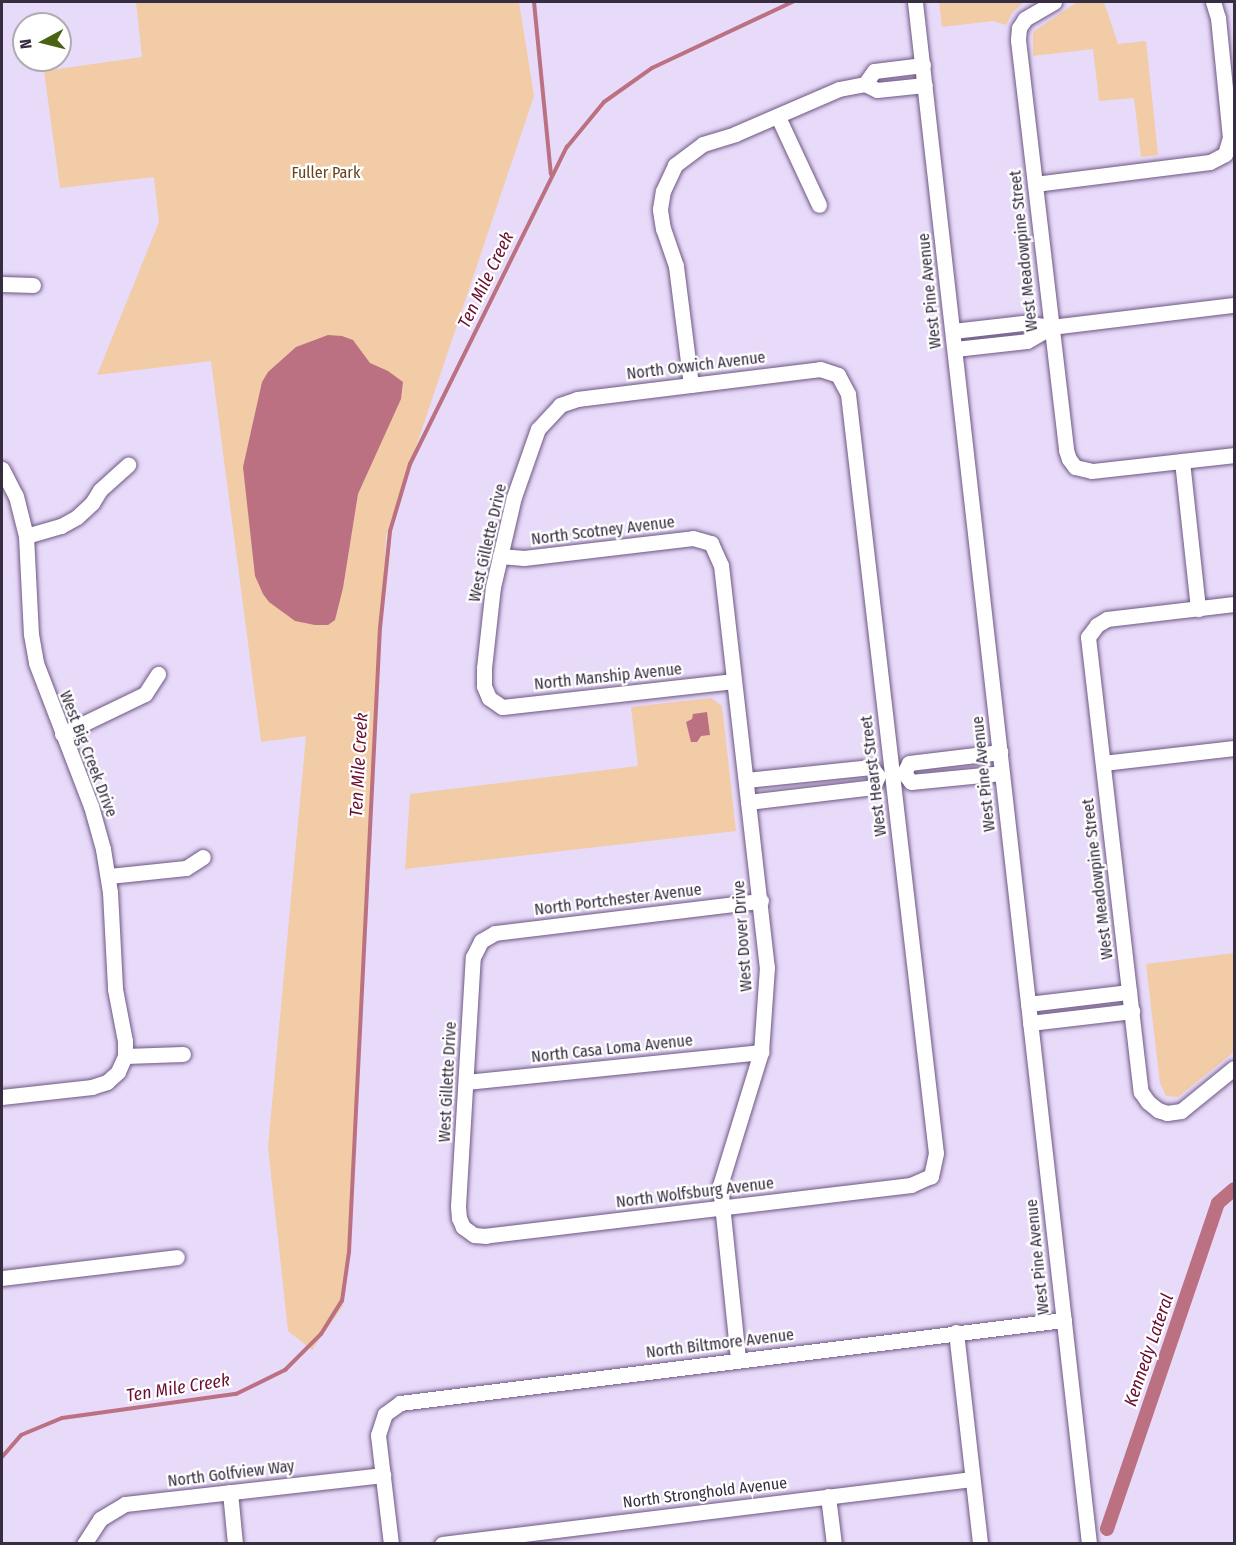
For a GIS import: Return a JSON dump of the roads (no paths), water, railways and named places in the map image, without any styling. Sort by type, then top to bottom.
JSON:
[{"type":"street","name":"West Pine Avenue","points":[[915,2],[1089,1544]]},
{"type":"street","name":"West Meadowpine Street","points":[[1054,2],[1025,19],[1019,28],[1018,40],[1066,450],[1075,467],[1092,471],[1182,461]]},
{"type":"street","points":[[1035,184],[1210,162],[1225,154],[1230,138],[1218,18],[1213,2]]},
{"type":"street","points":[[865,84],[874,71],[923,65]]},
{"type":"street","points":[[691,385],[676,266],[663,228],[660,209],[663,191],[675,165],[703,144],[778,117],[839,89],[865,84],[877,90],[925,85]]},
{"type":"street","points":[[778,117],[819,205]]},
{"type":"street","points":[[2,284],[33,285]]},
{"type":"street","points":[[953,331],[1023,323],[1051,327],[1234,305]]},
{"type":"street","points":[[955,349],[1027,341],[1051,327]]},
{"type":"street","name":"North Oxwich Avenue","points":[[560,405],[577,399],[820,369],[838,375]]},
{"type":"street","name":"West Hearst Street","points":[[838,375],[848,394],[936,1153],[931,1176]]},
{"type":"street","name":"West Gillette Drive","points":[[489,698],[484,686],[484,668],[500,556],[514,497],[538,429],[560,405]]},
{"type":"street","points":[[1234,455],[1182,461],[1198,609],[1234,604]]},
{"type":"street","points":[[26,536],[61,526],[77,517],[92,503],[100,490],[128,465]]},
{"type":"street","name":"West Big Creek Drive","points":[[2,470],[16,496],[26,536],[33,648],[40,678],[91,806],[109,876],[115,989],[125,1041],[125,1056]]},
{"type":"street","name":"North Scotney Avenue","points":[[500,556],[524,558],[693,538],[711,543]]},
{"type":"street","name":"West Dover Drive","points":[[711,543],[721,565],[767,967],[761,1052],[720,1185],[738,1359]]},
{"type":"street","name":"West Meadowpine Street","points":[[1198,609],[1107,619],[1097,625],[1088,637],[1141,1092],[1158,1110],[1167,1113],[1181,1111],[1234,1068]]},
{"type":"street","points":[[62,734],[145,694],[158,674]]},
{"type":"street","name":"North Manship Avenue","points":[[489,698],[502,707],[734,681]]},
{"type":"street","points":[[1103,763],[1234,748]]},
{"type":"street","points":[[748,802],[873,787],[909,763],[1000,752]]},
{"type":"street","points":[[746,780],[871,767],[910,782],[1002,773]]},
{"type":"street","points":[[109,876],[186,868],[203,857]]},
{"type":"street","name":"North Portchester Avenue","points":[[481,941],[501,933],[761,902]]},
{"type":"street","name":"West Gillette Drive","points":[[463,1227],[459,1218],[458,1206],[473,957],[481,941]]},
{"type":"street","points":[[1028,1004],[1129,992]]},
{"type":"street","points":[[1030,1023],[1132,1011]]},
{"type":"street","name":"North Casa Loma Avenue","points":[[466,1082],[761,1052]]},
{"type":"street","points":[[2,1097],[92,1087],[107,1082],[118,1072],[125,1056],[183,1054]]},
{"type":"street","name":"North Wolfsburg Avenue","points":[[463,1227],[474,1235],[486,1236],[911,1185],[931,1176]]},
{"type":"street","points":[[2,1278],[177,1257]]},
{"type":"street","name":"North Biltmore Avenue","points":[[383,1474],[378,1435],[385,1414],[400,1403],[1064,1320]]},
{"type":"street","points":[[956,1332],[980,1544]]},
{"type":"street","points":[[383,1474],[391,1544]]},
{"type":"street","name":"North Golfview Way","points":[[84,1544],[92,1528],[106,1514],[125,1504],[383,1474]]},
{"type":"street","name":"North Stronghold Avenue","points":[[442,1544],[538,1538],[828,1496],[972,1479]]},
{"type":"street","points":[[230,1492],[235,1544]]},
{"type":"street","points":[[828,1496],[834,1544]]},
{"type":"waterway","points":[[534,2],[551,174]]},
{"type":"waterway","name":"Ten Mile Creek","points":[[2,1457],[21,1435],[62,1418],[236,1394],[285,1370],[321,1334],[342,1301],[349,1252],[380,628],[390,531],[410,464],[567,147],[604,102],[652,68],[792,2]]},
{"type":"waterway","name":"Kennedy Lateral","points":[[1107,1529],[1218,1203],[1234,1189]]},
{"type":"park label","name":"Fuller Park","points":[[326,173]]}]
